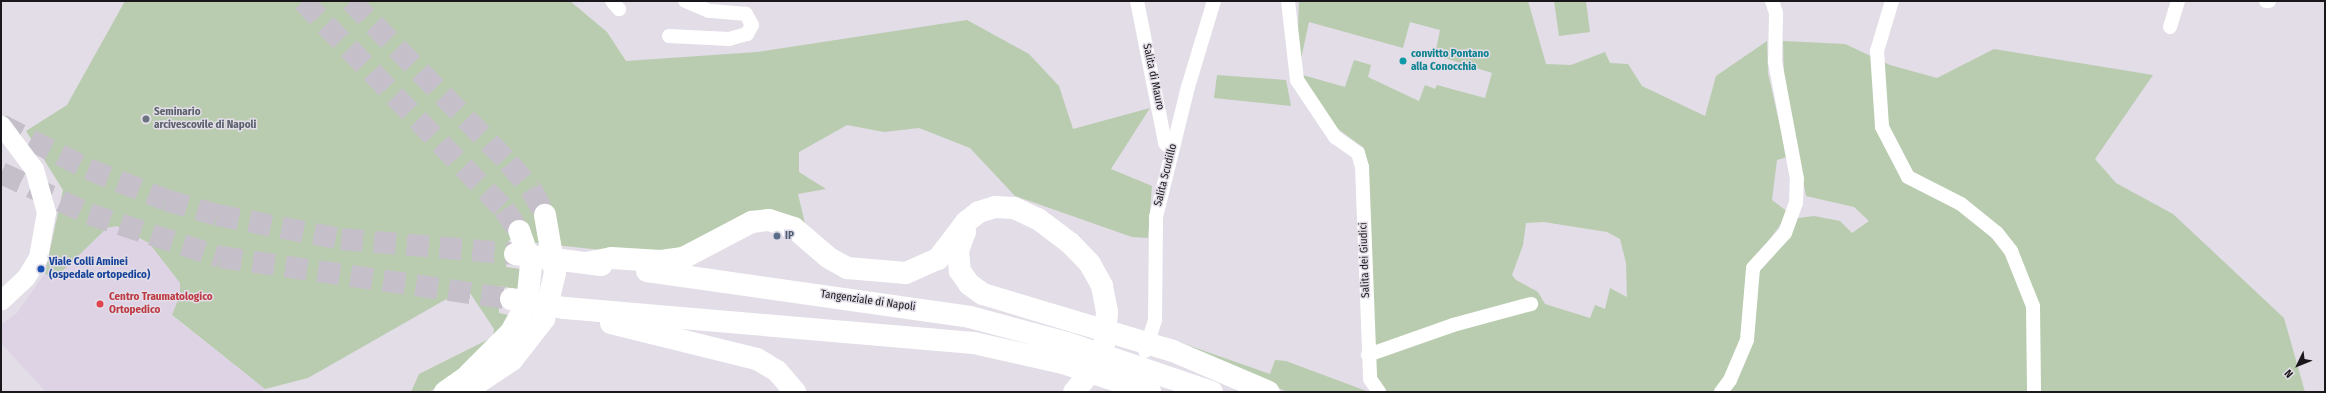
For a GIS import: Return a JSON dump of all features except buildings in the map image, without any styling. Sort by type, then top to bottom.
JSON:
[{"type":"highway","points":[[586,263],[611,258],[661,261],[683,258],[752,222],[769,220],[794,228],[829,258],[847,268],[906,273],[938,259],[975,214],[995,207],[1014,208],[1038,219],[1065,238],[1090,264],[1102,286],[1108,312],[1105,341],[1096,365],[1074,392]]},
{"type":"highway","points":[[1063,392],[1087,364],[1100,328],[1099,300],[1086,271],[1056,239],[1019,218],[994,214],[980,219],[967,230],[957,258],[960,271],[969,284],[983,294],[1077,322],[1173,351],[1270,392]]},
{"type":"highway","points":[[445,392],[504,367],[538,330],[551,298],[554,273],[545,215]]},
{"type":"highway","points":[[467,383],[507,337],[527,303],[531,265],[519,231]]},
{"type":"highway","name":"Tangenziale di Napoli","points":[[515,254],[933,311],[1008,325],[1065,353],[1118,371],[1212,392]]},
{"type":"highway","points":[[511,299],[564,309],[743,354],[777,371],[794,392]]},
{"type":"highway","name":"Tangenziale di Napoli","points":[[564,309],[924,338],[1009,350],[1065,353]]},
{"type":"highway","points":[[656,316],[719,332]]},
{"type":"highway","name":"Tangenziale di Napoli","points":[[1118,371],[1150,392]]},
{"type":"main road","points":[[1,126],[37,176],[46,212],[38,257],[26,277],[1,300]]},
{"type":"street","points":[[669,36],[729,39],[747,34],[752,25],[746,14],[709,11],[685,1]]},
{"type":"street","name":"Salita di Mauro","points":[[1136,1],[1165,143],[1172,150]]},
{"type":"street","name":"Salita Scudillo","points":[[1144,353],[1155,320],[1156,217],[1172,150],[1214,1]]},
{"type":"street","name":"Salita dei Giudici","points":[[1288,1],[1298,80],[1335,137],[1354,148],[1362,167],[1368,355],[1370,379],[1379,392]]},
{"type":"street","points":[[1721,392],[1730,380],[1746,340],[1753,268],[1785,233],[1796,203],[1797,179],[1776,62],[1776,13],[1772,1]]},
{"type":"street","points":[[1892,1],[1877,51],[1882,127],[1908,177],[1961,204],[1997,232],[2011,251],[2033,306],[2034,392]]},
{"type":"street","points":[[2170,27],[2178,1]]},
{"type":"street","points":[[1368,355],[1453,325],[1531,304]]},
{"type":"shaded area","name":"Centro Traumatologico Ortopedico","points":[[117,226],[149,243],[180,283],[180,295],[172,316],[265,389],[261,392],[46,392],[1,343],[1,325],[17,313],[45,273],[52,281],[107,228]]},
{"type":"green space","points":[[125,1],[570,1],[607,32],[626,61],[757,52],[967,20],[1029,54],[1059,86],[1073,129],[1150,108],[1111,169],[1152,186],[1148,238],[1132,237],[1015,196],[970,148],[919,128],[884,132],[847,125],[799,152],[799,172],[826,189],[798,194],[806,228],[790,218],[666,257],[509,240],[506,267],[527,270],[526,290],[498,286],[499,313],[513,316],[470,364],[429,392],[411,392],[419,374],[493,337],[494,329],[470,293],[464,291],[443,301],[308,378],[265,389],[172,315],[180,295],[180,283],[149,243],[117,226],[107,228],[52,281],[45,273],[63,190],[26,131],[67,105]]},
{"type":"green space","points":[[1299,1],[1528,1],[1546,64],[1571,65],[1605,52],[1610,63],[1628,64],[1642,86],[1705,116],[1716,76],[1767,41],[1768,73],[1787,157],[1777,160],[1772,200],[1789,213],[1750,266],[1740,347],[1719,388],[1713,392],[1384,392],[1375,377],[1364,148],[1334,126],[1299,74],[1345,87],[1354,60],[1371,65],[1368,77],[1419,101],[1425,85],[1435,89],[1437,85],[1485,98],[1492,73],[1435,55],[1440,30],[1410,22],[1403,48],[1309,22],[1301,59],[1297,60]],"holes":[[[1544,222],[1607,232],[1620,239],[1626,263],[1627,297],[1610,288],[1605,309],[1595,305],[1590,318],[1545,304],[1538,292],[1516,280],[1512,275],[1523,245],[1526,223]]]},
{"type":"green space","points":[[1554,1],[1586,1],[1590,32],[1559,36]]},
{"type":"green space","points":[[1783,41],[1845,44],[1890,65],[1937,78],[1994,49],[2153,75],[2095,159],[2116,183],[2173,214],[2284,318],[2305,392],[1725,392],[1731,385],[1755,277],[1798,218],[1814,216],[1840,221],[1852,233],[1869,221],[1854,207],[1806,196],[1784,81]]},
{"type":"green space","points":[[1217,75],[1286,80],[1291,106],[1214,98]]},
{"type":"green space","points":[[1159,335],[1270,374],[1275,360],[1286,361],[1369,392],[1287,392],[1233,367],[1158,341]]},
{"type":"tunnel","points":[[303,1],[504,209],[519,231]]},
{"type":"tunnel","points":[[351,1],[509,163],[531,189],[545,215]]},
{"type":"tunnel","points":[[1,125],[88,169],[166,200],[217,215],[341,239],[515,254]]},
{"type":"tunnel","points":[[1,173],[89,214],[220,257],[511,299]]},
{"type":"place","name":"convitto Pontano alla Conocchia","points":[[1403,61]]},
{"type":"place","name":"Seminario arcivescovile di Napoli","points":[[146,119]]},
{"type":"place","name":"IP","points":[[777,236]]},
{"type":"place","name":"Viale Colli Aminei (ospedale ortopedico)","points":[[41,269]]},
{"type":"place","name":"Centro Traumatologico Ortopedico","points":[[100,304]]}]
